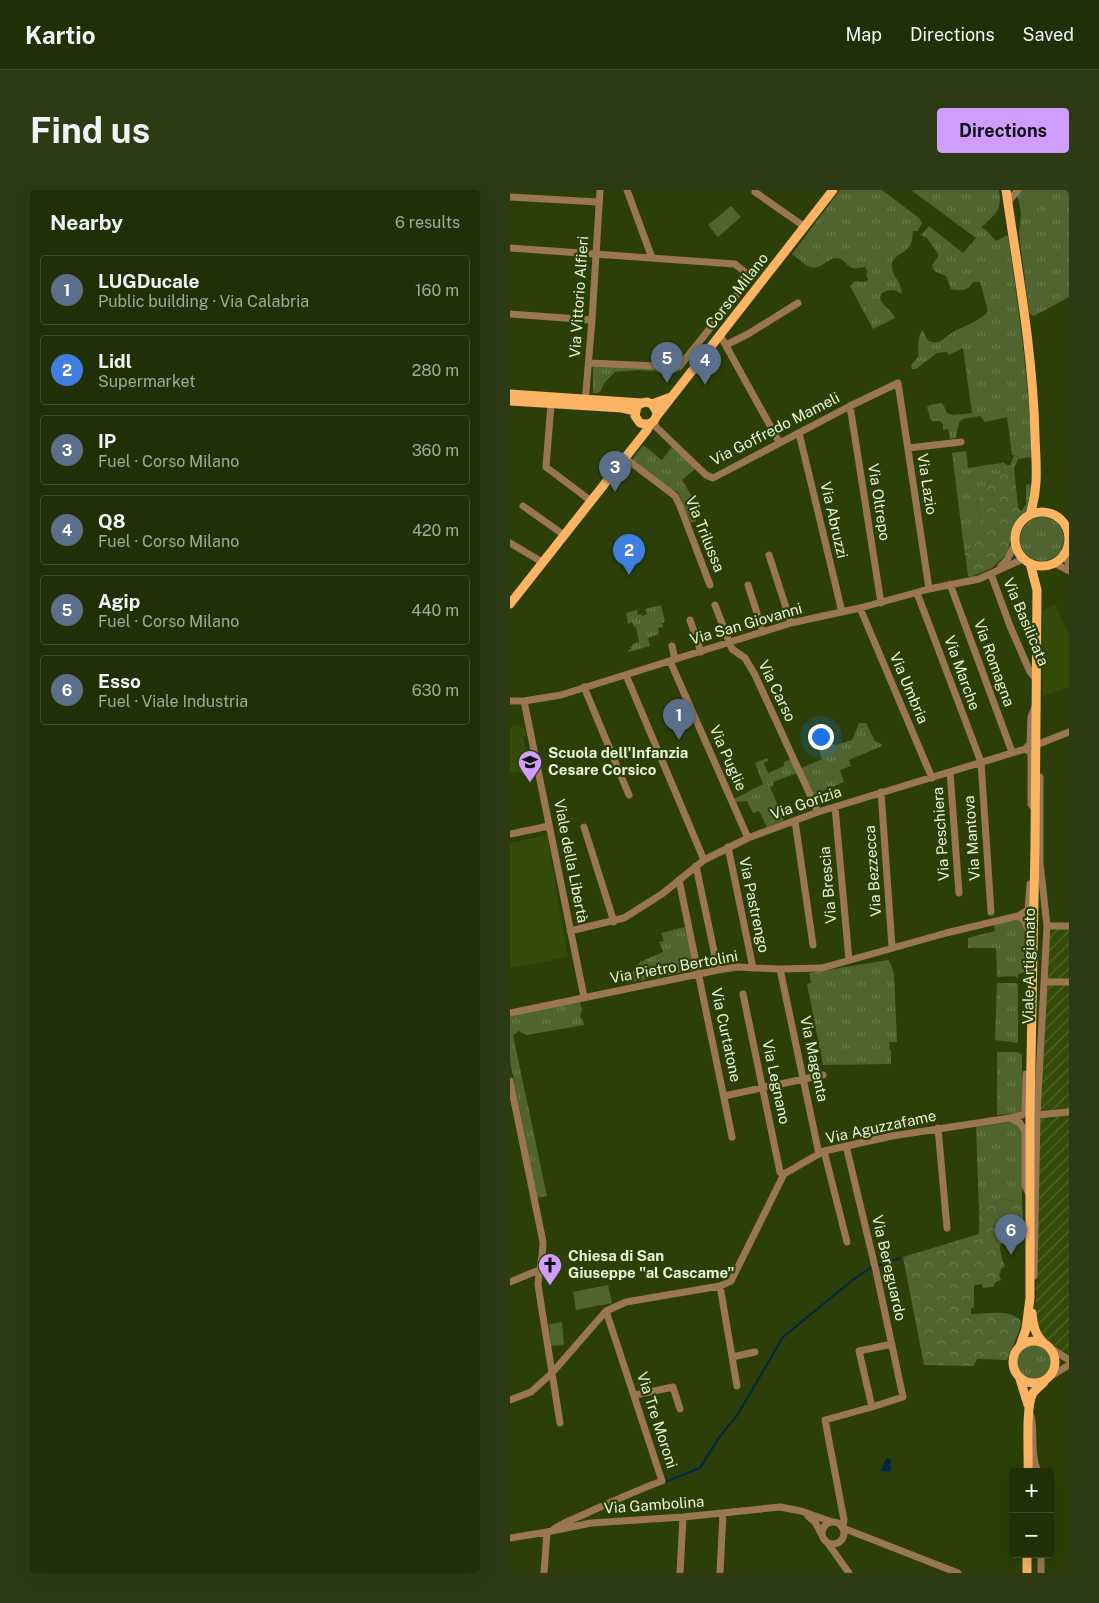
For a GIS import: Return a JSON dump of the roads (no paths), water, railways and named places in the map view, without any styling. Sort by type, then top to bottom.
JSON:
[{"type":"main road","name":"Corso Milano","points":[[650,421],[673,396],[833,190]]},
{"type":"main road","points":[[1006,190],[1032,369],[1037,489],[1030,515]]},
{"type":"main road","points":[[510,394],[585,402],[635,411]]},
{"type":"main road","points":[[652,404],[673,396]]},
{"type":"main road","points":[[510,401],[551,404],[647,402],[656,408],[650,421],[625,458],[510,604]]},
{"type":"main road","points":[[642,403],[637,406],[635,416],[650,421]]},
{"type":"main road","points":[[1037,489],[1041,502],[1050,514]]},
{"type":"main road","points":[[1036,513],[1050,514],[1067,526],[1069,540],[1065,553],[1054,563],[1037,565],[1027,561],[1018,553],[1015,544],[1016,532],[1019,525],[1030,515],[1036,513]]},
{"type":"main road","name":"Viale Artigianato","points":[[1027,561],[1036,588]]},
{"type":"main road","name":"Viale Artigianato","points":[[1034,1115],[1032,1055],[1036,812],[1036,588],[1045,565]]},
{"type":"main road","points":[[1028,1468],[1029,1410],[1032,1395],[1049,1378],[1056,1362],[1054,1354],[1039,1339],[1035,1332],[1030,1298],[1030,1195],[1034,1115]]},
{"type":"main road","points":[[1029,1410],[1020,1379],[1015,1373],[1013,1357],[1020,1346],[1026,1329],[1030,1298]]},
{"type":"main road","points":[[1020,1346],[1031,1341],[1047,1346]]},
{"type":"main road","points":[[1020,1379],[1031,1384],[1039,1383],[1049,1378]]},
{"type":"main road","points":[[1027,1558],[1027,1573]]},
{"type":"street","points":[[524,190],[527,198]]},
{"type":"street","name":"Via Vittorio Alfieri","points":[[585,402],[597,255],[600,190]]},
{"type":"street","points":[[627,190],[652,258]]},
{"type":"street","points":[[1008,202],[1018,190]]},
{"type":"street","points":[[755,192],[805,227]]},
{"type":"street","points":[[510,197],[598,202]]},
{"type":"street","points":[[510,248],[735,264],[751,277],[679,367],[589,363]]},
{"type":"street","points":[[726,345],[748,334],[798,303]]},
{"type":"street","points":[[510,314],[592,320]]},
{"type":"street","points":[[720,335],[778,440]]},
{"type":"street","name":"Via Goffredo Mameli","points":[[650,421],[706,475],[712,478],[898,383]]},
{"type":"street","name":"Via Lazio","points":[[898,383],[929,589]]},
{"type":"street","points":[[551,404],[546,467],[591,500]]},
{"type":"street","name":"Via Oltrepo","points":[[850,406],[881,603]]},
{"type":"street","name":"Via Abruzzi","points":[[799,433],[842,612]]},
{"type":"street","points":[[908,448],[961,442]]},
{"type":"street","name":"Via Trilussa","points":[[625,458],[675,496],[710,585]]},
{"type":"street","points":[[523,506],[564,535]]},
{"type":"street","points":[[510,543],[542,562]]},
{"type":"street","name":"Via San Giovanni","points":[[991,574],[1007,560],[1015,544]]},
{"type":"street","points":[[1065,553],[1069,566]]},
{"type":"street","points":[[769,556],[791,624]]},
{"type":"street","name":"Via San Giovanni","points":[[510,701],[524,701],[561,695],[763,632],[881,603],[929,589],[971,581],[991,574],[1012,563],[1027,561]]},
{"type":"street","points":[[1054,563],[1069,571]]},
{"type":"street","name":"Via Basilicata","points":[[991,574],[1010,626],[1030,672],[1036,679]]},
{"type":"street","name":"Via Romagna","points":[[950,584],[1012,752]]},
{"type":"street","points":[[748,585],[763,632]]},
{"type":"street","name":"Via Marche","points":[[917,592],[980,762]]},
{"type":"street","points":[[715,605],[730,643]]},
{"type":"street","name":"Via Umbria","points":[[860,608],[932,778]]},
{"type":"street","points":[[690,620],[701,652]]},
{"type":"street","name":"Via Carso","points":[[730,643],[732,649],[745,658],[755,675],[818,812]]},
{"type":"street","name":"Via Puglie","points":[[672,646],[673,660],[748,838]]},
{"type":"street","points":[[626,674],[704,860]]},
{"type":"street","points":[[584,687],[629,794]]},
{"type":"street","name":"Viale della Libertà","points":[[524,701],[584,997]]},
{"type":"street","points":[[1036,703],[1031,717],[1030,744],[1025,749],[1030,752],[1031,756],[1031,804],[1036,812]]},
{"type":"street","points":[[1036,745],[1069,732]]},
{"type":"street","name":"Via Gorizia","points":[[570,931],[614,922],[624,918],[662,894],[704,860],[748,838],[818,812],[1025,749]]},
{"type":"street","name":"Viale Artigianato","points":[[1034,1115],[1047,926],[1040,863],[1040,768],[1036,758]]},
{"type":"street","name":"Via Mantova","points":[[980,762],[991,912]]},
{"type":"street","name":"Via Peschiera","points":[[950,772],[958,893]]},
{"type":"street","name":"Via Bezzecca","points":[[881,792],[892,947]]},
{"type":"street","name":"Via Brescia","points":[[835,807],[849,960]]},
{"type":"street","points":[[795,821],[813,945]]},
{"type":"street","points":[[510,834],[550,826]]},
{"type":"street","points":[[584,827],[614,922]]},
{"type":"street","points":[[1033,984],[1028,975],[1028,929],[1024,920],[1018,916],[1028,910],[1030,852],[1035,846]]},
{"type":"street","name":"Via Pastrengo","points":[[728,847],[753,968]]},
{"type":"street","points":[[696,866],[718,970]]},
{"type":"street","name":"Via Curtatone","points":[[679,880],[732,1137]]},
{"type":"street","name":"Via Pietro Bertolini","points":[[510,1013],[699,973],[737,967],[822,968],[946,932],[1018,916]]},
{"type":"street","points":[[1047,926],[1069,926]]},
{"type":"street","name":"Via Magenta","points":[[780,969],[822,1153],[847,1242]]},
{"type":"street","points":[[1044,982],[1069,982]]},
{"type":"street","name":"Via Legnano","points":[[743,994],[780,1172],[784,1174]]},
{"type":"street","points":[[1010,1118],[1022,1115],[1025,1112],[1027,1065],[1032,1055]]},
{"type":"street","points":[[724,1096],[823,1075]]},
{"type":"street","points":[[510,1081],[543,1242],[543,1258],[539,1270],[538,1285],[560,1423]]},
{"type":"street","points":[[1033,1323],[1036,1234],[1034,1115],[1069,1112]]},
{"type":"street","points":[[1010,1118],[1020,1123],[1024,1128],[1025,1186],[1030,1195]]},
{"type":"street","name":"Via Aguzzafame","points":[[784,1174],[822,1153],[846,1146],[938,1128],[1010,1118]]},
{"type":"street","points":[[938,1128],[947,1228]]},
{"type":"street","name":"Via Bereguardo","points":[[846,1146],[903,1397],[872,1407]]},
{"type":"street","points":[[510,1400],[531,1392],[552,1373],[606,1311],[626,1302],[720,1286],[731,1281],[784,1174]]},
{"type":"street","points":[[511,1279],[539,1270]]},
{"type":"street","points":[[720,1286],[737,1386]]},
{"type":"street","name":"Via Tre Moroni","points":[[550,1531],[624,1495],[662,1481],[606,1311]]},
{"type":"street","points":[[849,1573],[839,1552],[841,1541],[845,1534],[844,1520],[825,1420],[872,1407],[858,1351],[892,1344]]},
{"type":"street","points":[[1047,1346],[1069,1360]]},
{"type":"street","points":[[732,1357],[755,1352]]},
{"type":"street","points":[[1049,1378],[1069,1365]]},
{"type":"street","points":[[635,1395],[673,1387],[680,1409]]},
{"type":"street","points":[[1029,1410],[1033,1425],[1034,1461],[1037,1468]]},
{"type":"street","name":"Via Gambolina","points":[[510,1538],[591,1523],[683,1518],[780,1508],[801,1511],[833,1522],[860,1535],[958,1573]]},
{"type":"street","points":[[824,1539],[823,1528],[825,1525],[833,1522],[842,1509]]},
{"type":"street","points":[[801,1511],[815,1522],[824,1539],[844,1563]]},
{"type":"street","points":[[588,1513],[591,1523]]},
{"type":"street","points":[[720,1573],[723,1513]]},
{"type":"street","points":[[680,1573],[683,1518]]},
{"type":"street","points":[[544,1573],[550,1531]]},
{"type":"street","points":[[824,1539],[833,1544],[849,1537],[860,1535]]},
{"type":"street","points":[[1023,1558],[1023,1573]]},
{"type":"street","points":[[1041,1558],[1041,1573]]},
{"type":"water","points":[[888,1458],[891,1460],[891,1469],[889,1472],[881,1471],[885,1460]]},
{"type":"waterway","points":[[877,1266],[900,1258]]},
{"type":"waterway","points":[[665,1482],[700,1468],[718,1439],[738,1414],[783,1337],[854,1279],[873,1266]]},
{"type":"place","name":"Agip","points":[[667,383]]},
{"type":"place","name":"Q8","points":[[705,385]]},
{"type":"place","name":"IP","points":[[615,492]]},
{"type":"place","name":"Lidl","points":[[629,575]]},
{"type":"place","name":"LUGDucale","points":[[679,740]]},
{"type":"place","name":"Scuola dell'Infanzia Cesare Corsico","points":[[530,783]]},
{"type":"place","name":"Esso","points":[[1011,1255]]},
{"type":"place","name":"Chiesa di San Giuseppe \"al Cascame\"","points":[[550,1286]]}]
